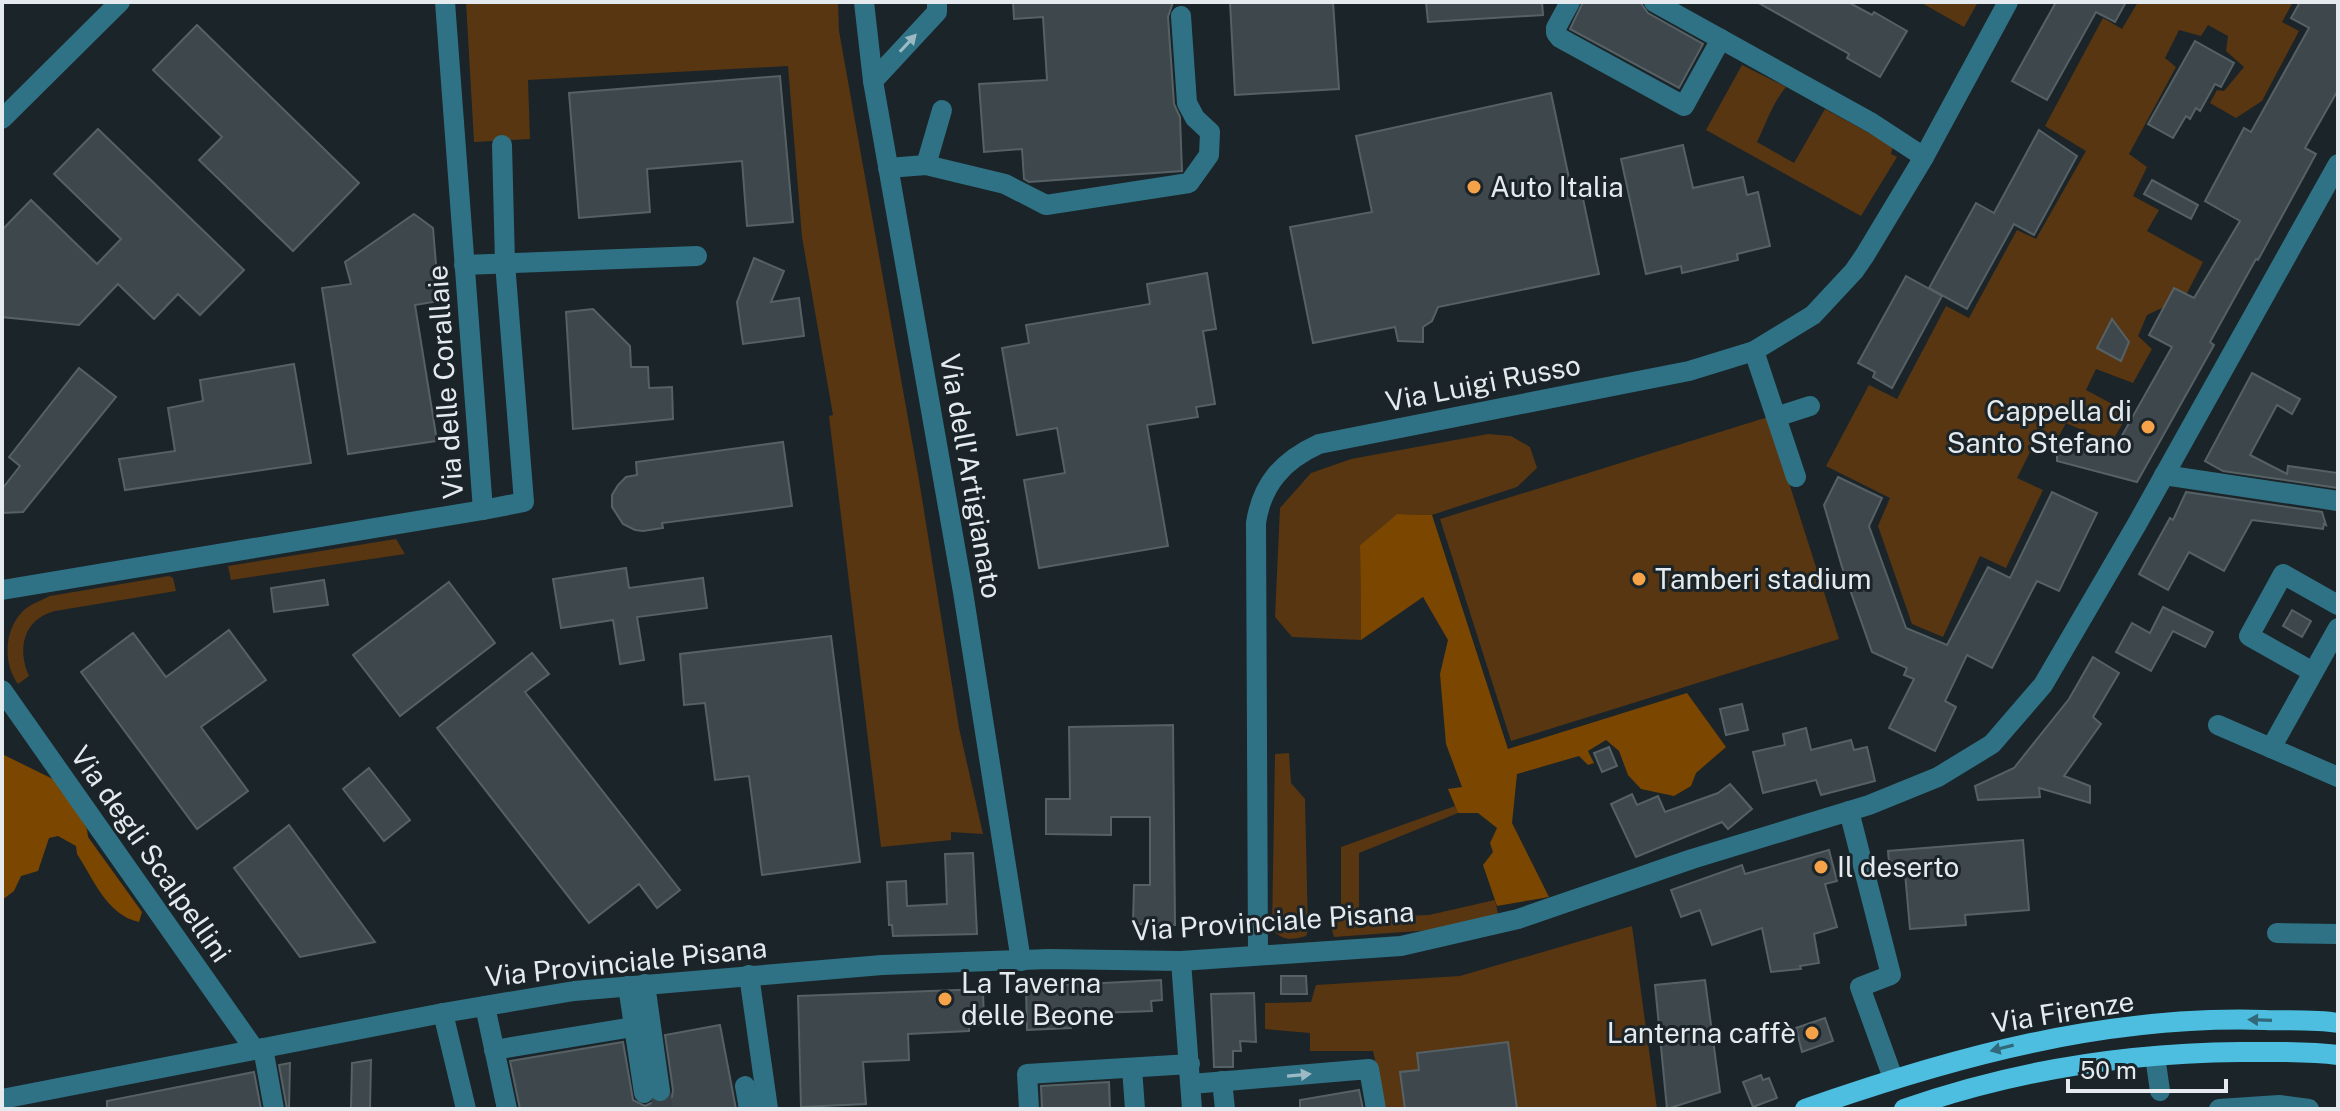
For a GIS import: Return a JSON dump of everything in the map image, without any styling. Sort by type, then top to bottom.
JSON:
[{"type":"main road","name":"Via Firenze","points":[[1805,1109],[1893,1078],[2015,1045],[2099,1031],[2231,1019],[2338,1023]]},
{"type":"main road","name":"Via Firenze","points":[[1904,1109],[1945,1103],[2035,1074],[2155,1056],[2279,1052],[2338,1055]]},
{"type":"street","points":[[2,119],[120,2]]},
{"type":"street","name":"Via delle Corallaie","points":[[2,590],[483,510],[445,2]]},
{"type":"street","name":"Via dell'Artigianato","points":[[864,2],[873,81],[963,592],[1021,961]]},
{"type":"street","points":[[873,81],[937,12],[937,2]]},
{"type":"street","points":[[1570,2],[1556,28],[1560,38],[1684,106],[1721,39]]},
{"type":"street","points":[[1654,2],[1872,123],[1924,157]]},
{"type":"street","name":"Via Luigi Russo","points":[[1258,955],[1256,523],[1263,493],[1271,479],[1290,460],[1328,442],[1689,371],[1754,351],[1813,315],[1854,271],[1924,157],[2008,2]]},
{"type":"street","points":[[888,168],[926,165],[1005,184],[1046,205],[1189,183],[1209,155],[1210,132],[1195,118],[1187,103],[1181,16]]},
{"type":"street","points":[[926,165],[942,110]]},
{"type":"street","points":[[483,510],[524,502],[505,263],[502,145]]},
{"type":"street","name":"Via Provinciale Pisana","points":[[2,1099],[443,1013],[637,985],[910,963],[1181,961],[1401,946],[1518,919],[1692,859],[1849,811],[1938,777],[1992,744],[2043,685],[2338,164]]},
{"type":"street","points":[[464,265],[697,256]]},
{"type":"street","points":[[1754,351],[1796,477]]},
{"type":"street","points":[[1776,417],[1810,406]]},
{"type":"street","points":[[2164,475],[2338,501]]},
{"type":"street","points":[[2313,672],[2249,636],[2283,574],[2338,605]]},
{"type":"street","points":[[2271,748],[2338,628]]},
{"type":"street","name":"Via degli Scalpellini","points":[[2,690],[259,1049]]},
{"type":"street","points":[[2218,725],[2338,777]]},
{"type":"street","points":[[1849,811],[1891,975],[1860,987],[1893,1078]]},
{"type":"street","points":[[2277,933],[2338,934]]},
{"type":"street","points":[[1181,961],[1192,1109]]},
{"type":"street","points":[[749,975],[768,1109]]},
{"type":"street","points":[[637,985],[652,1092],[633,1027],[637,985]]},
{"type":"street","points":[[485,1006],[507,1109]]},
{"type":"street","points":[[443,1013],[466,1109]]},
{"type":"street","points":[[494,1050],[633,1027]]},
{"type":"street","points":[[259,1049],[274,1109]]},
{"type":"street","points":[[2155,1056],[2160,1091]]},
{"type":"street","points":[[1132,1068],[1135,1109]]},
{"type":"street","points":[[1029,1109],[1027,1074],[1132,1068],[1190,1074],[1217,1082],[1369,1069],[1376,1109]]},
{"type":"street","points":[[1217,1082],[1225,1109]]},
{"type":"street","points":[[745,1086],[749,1109]]},
{"type":"street","points":[[2219,1109],[2279,1105],[2309,1109]]},
{"type":"shaded area","points":[[466,2],[838,2],[839,31],[919,480],[959,728],[983,834],[951,832],[951,840],[881,847],[829,416],[833,415],[802,237],[788,66],[528,80],[530,139],[474,142]]},
{"type":"shaded area","points":[[1920,2],[1978,2],[1964,27]]},
{"type":"shaded area","points":[[2138,2],[2293,2],[2282,22],[2299,31],[2262,101],[2236,118],[2210,103],[2217,90],[2224,91],[2244,67],[2226,51],[2228,36],[2208,25],[2201,36],[2179,30],[2165,58],[2176,67],[2129,154],[2147,167],[2133,196],[2159,210],[2147,231],[2203,262],[2185,297],[2147,315],[2138,336],[2152,349],[2133,383],[2096,369],[2086,390],[2129,413],[2111,443],[2066,423],[2054,445],[2037,438],[2017,478],[2043,490],[2006,568],[1980,556],[1943,637],[1912,624],[1878,526],[1890,498],[1826,466],[1869,385],[1897,399],[1946,306],[1969,318],[2017,230],[2036,239],[2086,151],[2045,126],[2103,18],[2122,29]]},
{"type":"shaded area","points":[[1742,65],[1786,87],[1757,142],[1794,163],[1825,109],[1893,146],[1891,154],[1897,157],[1861,216],[1706,130]]},
{"type":"shaded area","name":"Tamberi stadium","points":[[1768,417],[1839,639],[1511,741],[1440,519]]},
{"type":"shaded area","points":[[1488,434],[1511,436],[1530,447],[1537,468],[1517,487],[1432,515],[1397,514],[1360,545],[1361,640],[1292,637],[1275,617],[1280,508],[1311,473],[1351,459]]},
{"type":"shaded area","points":[[1397,514],[1432,515],[1508,749],[1687,693],[1726,747],[1696,773],[1691,786],[1674,796],[1641,789],[1628,775],[1619,751],[1606,740],[1588,751],[1594,763],[1588,765],[1579,756],[1517,774],[1512,823],[1549,897],[1497,906],[1483,865],[1493,852],[1490,843],[1497,828],[1478,813],[1458,813],[1448,789],[1462,787],[1446,744],[1440,674],[1448,640],[1423,597],[1361,640],[1360,545]]},
{"type":"shaded area","points":[[396,539],[405,554],[231,580],[228,566]]},
{"type":"shaded area","points":[[169,576],[173,578],[176,591],[44,615],[26,636],[24,656],[29,676],[18,684],[8,657],[9,638],[16,620],[28,607],[50,596]]},
{"type":"shaded area","points":[[1289,753],[1291,783],[1305,799],[1308,930],[1306,936],[1292,939],[1272,930],[1275,754]]},
{"type":"shaded area","points":[[2,754],[61,783],[87,829],[88,837],[142,912],[139,922],[118,912],[110,904],[77,854],[76,846],[58,836],[49,838],[38,871],[21,876],[14,891],[2,900]]},
{"type":"shaded area","points":[[1455,806],[1458,813],[1359,853],[1359,908],[1375,917],[1429,915],[1495,900],[1498,914],[1432,930],[1334,937],[1329,919],[1341,913],[1341,847]]},
{"type":"shaded area","points":[[1632,926],[1657,1109],[1517,1109],[1508,1042],[1417,1053],[1419,1070],[1400,1073],[1405,1109],[1386,1109],[1373,1051],[1310,1051],[1310,1033],[1265,1029],[1265,1003],[1311,1002],[1316,985],[1460,976]]},
{"type":"building","points":[[1013,2],[1173,2],[1168,17],[1174,104],[1180,117],[1182,171],[1029,182],[1024,179],[1022,149],[984,152],[979,84],[1047,80],[1043,17],[1014,19]]},
{"type":"building","points":[[1230,2],[1333,2],[1339,89],[1235,95]]},
{"type":"building","points":[[1426,2],[1542,2],[1543,15],[1428,22]]},
{"type":"building","points":[[1583,2],[1640,2],[1648,13],[1703,44],[1679,88],[1570,29]]},
{"type":"building","points":[[1757,2],[1848,2],[1872,15],[1874,12],[1907,31],[1880,77],[1847,58],[1849,54]]},
{"type":"building","points":[[2056,2],[2126,2],[2115,22],[2096,12],[2047,100],[2012,81]]},
{"type":"building","points":[[2300,2],[2338,2],[2338,90],[2305,148],[2316,154],[2210,342],[2214,345],[2137,482],[2057,461],[2057,453],[2067,436],[2097,448],[2099,445],[2115,448],[2172,347],[2149,335],[2174,288],[2194,298],[2240,221],[2205,201],[2244,128],[2251,132],[2309,28],[2291,18]]},
{"type":"building","points":[[197,25],[359,183],[293,251],[199,160],[222,137],[153,70]]},
{"type":"building","points":[[2195,41],[2234,63],[2221,87],[2215,84],[2200,111],[2196,108],[2190,119],[2186,116],[2173,138],[2148,124]]},
{"type":"building","points":[[780,76],[793,222],[747,226],[742,161],[647,169],[650,212],[579,218],[569,93]]},
{"type":"building","points":[[1551,93],[1573,197],[1582,194],[1599,274],[1438,307],[1432,321],[1423,327],[1423,342],[1398,341],[1395,327],[1313,343],[1290,227],[1372,212],[1356,136]]},
{"type":"building","points":[[98,129],[244,270],[200,315],[178,294],[154,319],[118,284],[79,325],[2,317],[2,230],[31,200],[97,264],[121,239],[54,174]]},
{"type":"building","points":[[2039,130],[2077,156],[2034,235],[2014,224],[1967,309],[1929,288],[1976,203],[1994,213]]},
{"type":"building","points":[[1683,145],[1693,188],[1743,177],[1747,195],[1758,192],[1770,246],[1737,254],[1738,260],[1682,273],[1681,266],[1646,274],[1621,159]]},
{"type":"building","points":[[2152,180],[2198,205],[2191,219],[2144,194]]},
{"type":"building","points":[[414,214],[433,228],[439,301],[415,305],[437,441],[348,454],[322,288],[351,284],[345,262]]},
{"type":"building","points":[[754,258],[784,271],[771,302],[799,298],[804,336],[743,344],[737,302]]},
{"type":"building","points":[[1207,273],[1216,329],[1203,331],[1215,404],[1196,407],[1198,417],[1147,425],[1168,546],[1039,568],[1024,480],[1065,473],[1057,428],[1017,435],[1002,348],[1029,343],[1026,325],[1150,304],[1147,284]]},
{"type":"building","points":[[1906,276],[1942,296],[1892,388],[1873,377],[1875,372],[1858,363]]},
{"type":"building","points":[[593,309],[630,346],[631,367],[648,367],[649,388],[672,387],[673,419],[573,429],[566,312]]},
{"type":"building","points":[[2112,319],[2129,342],[2121,361],[2097,348]]},
{"type":"building","points":[[294,364],[311,463],[125,490],[119,459],[175,451],[168,408],[203,401],[200,380]]},
{"type":"building","points":[[79,368],[116,397],[23,512],[2,513],[2,489],[20,466],[9,457]]},
{"type":"building","points":[[2252,373],[2300,399],[2292,414],[2277,405],[2250,455],[2287,474],[2288,466],[2338,473],[2338,488],[2223,471],[2205,461]]},
{"type":"building","points":[[783,442],[792,506],[662,523],[663,528],[643,531],[623,524],[612,507],[612,495],[618,485],[626,477],[637,475],[636,462]]},
{"type":"building","points":[[1838,477],[1882,498],[1869,526],[1906,628],[1947,645],[1988,567],[2010,578],[2052,492],[2097,513],[2059,591],[2037,581],[1992,668],[1967,655],[1945,701],[1956,707],[1935,751],[1889,728],[1914,679],[1904,675],[1907,668],[1872,652],[1824,505]]},
{"type":"building","points":[[2186,492],[2322,512],[2326,525],[2323,529],[2252,520],[2224,571],[2189,552],[2168,590],[2139,574],[2170,518],[2173,520]]},
{"type":"building","points":[[626,568],[629,588],[703,578],[707,608],[637,617],[644,660],[620,664],[613,620],[561,628],[553,579]]},
{"type":"building","points":[[324,580],[328,605],[274,612],[271,588]]},
{"type":"building","points":[[449,582],[495,643],[400,716],[353,655]]},
{"type":"building","points":[[2163,607],[2213,632],[2205,647],[2173,631],[2151,671],[2116,652],[2132,623],[2150,633]]},
{"type":"building","points":[[2292,610],[2311,621],[2302,637],[2283,626]]},
{"type":"building","points":[[229,630],[266,680],[201,727],[248,791],[197,829],[81,672],[133,633],[166,677]]},
{"type":"building","points":[[831,636],[860,862],[762,875],[749,776],[715,780],[705,703],[684,705],[680,654]]},
{"type":"building","points":[[532,653],[549,674],[525,692],[680,890],[657,908],[639,884],[589,923],[437,728]]},
{"type":"building","points":[[2093,657],[2119,673],[2093,717],[2101,724],[2064,776],[2090,786],[2090,803],[2039,788],[2040,797],[1978,800],[1975,786],[2014,768],[2069,699]]},
{"type":"building","points":[[1742,704],[1748,730],[1726,735],[1720,709]]},
{"type":"building","points":[[1173,725],[1175,925],[1133,924],[1134,885],[1150,885],[1150,817],[1111,817],[1111,835],[1046,834],[1046,799],[1070,799],[1069,727]]},
{"type":"building","points":[[1806,728],[1811,750],[1851,740],[1854,750],[1867,747],[1875,781],[1821,795],[1816,780],[1763,793],[1753,752],[1785,745],[1783,734]]},
{"type":"building","points":[[1609,747],[1617,766],[1602,772],[1594,753]]},
{"type":"building","points":[[369,768],[410,820],[384,841],[343,789]]},
{"type":"building","points":[[1730,784],[1752,809],[1728,829],[1722,822],[1636,857],[1611,804],[1632,794],[1637,805],[1658,796],[1665,812],[1718,793]]},
{"type":"building","points":[[289,825],[375,942],[300,957],[234,868]]},
{"type":"building","points":[[2023,840],[2029,910],[1965,915],[1966,925],[1910,929],[1905,873],[1890,874],[1888,851]]},
{"type":"building","points":[[1829,850],[1837,881],[1825,884],[1837,927],[1814,934],[1819,963],[1800,966],[1801,969],[1771,972],[1762,928],[1712,945],[1700,910],[1681,917],[1671,890],[1742,865],[1745,874]]},
{"type":"building","points":[[973,853],[977,934],[893,936],[892,925],[889,925],[887,882],[906,881],[907,906],[947,904],[945,854]]},
{"type":"building","points":[[1281,976],[1306,976],[1307,994],[1281,994]]},
{"type":"building","points":[[1161,980],[1162,1000],[1151,1001],[1152,1011],[1070,1014],[1071,1028],[1027,1030],[1026,987]]},
{"type":"building","points":[[1705,980],[1720,1092],[1667,1109],[1655,985]]},
{"type":"building","points":[[983,989],[984,1024],[969,1026],[969,1031],[908,1034],[909,1060],[863,1062],[866,1104],[801,1107],[798,996]]},
{"type":"building","points":[[1254,993],[1256,1042],[1240,1041],[1241,1051],[1233,1051],[1233,1067],[1214,1067],[1211,994]]},
{"type":"building","points":[[1825,1018],[1833,1041],[1802,1052],[1796,1028]]},
{"type":"building","points":[[720,1025],[736,1109],[520,1109],[510,1061],[623,1042],[633,1100],[645,1106],[653,1102],[663,1104],[672,1097],[673,1090],[665,1035]]},
{"type":"building","points":[[1508,1042],[1517,1109],[1405,1109],[1400,1072],[1419,1070],[1417,1053]]},
{"type":"building","points":[[371,1060],[370,1109],[351,1109],[352,1063]]},
{"type":"building","points":[[290,1063],[289,1109],[287,1109],[279,1065]]},
{"type":"building","points":[[254,1072],[261,1109],[107,1109],[107,1101]]},
{"type":"building","points":[[1761,1075],[1763,1080],[1769,1078],[1777,1098],[1753,1107],[1743,1082]]},
{"type":"building","points":[[1109,1082],[1110,1109],[1042,1109],[1041,1086]]},
{"type":"building","points":[[1359,1090],[1363,1109],[1300,1109],[1300,1100]]},
{"type":"tunnel","points":[[660,1091],[663,1109]]},
{"type":"place","name":"Auto Italia","points":[[1474,187]]},
{"type":"place","name":"Cappella di Santo Stefano","points":[[2148,427]]},
{"type":"place","name":"Tamberi stadium","points":[[1639,579]]},
{"type":"place","name":"Il deserto","points":[[1821,867]]},
{"type":"place","name":"La Taverna delle Beone","points":[[945,999]]},
{"type":"place","name":"Lanterna caffè","points":[[1812,1033]]}]
